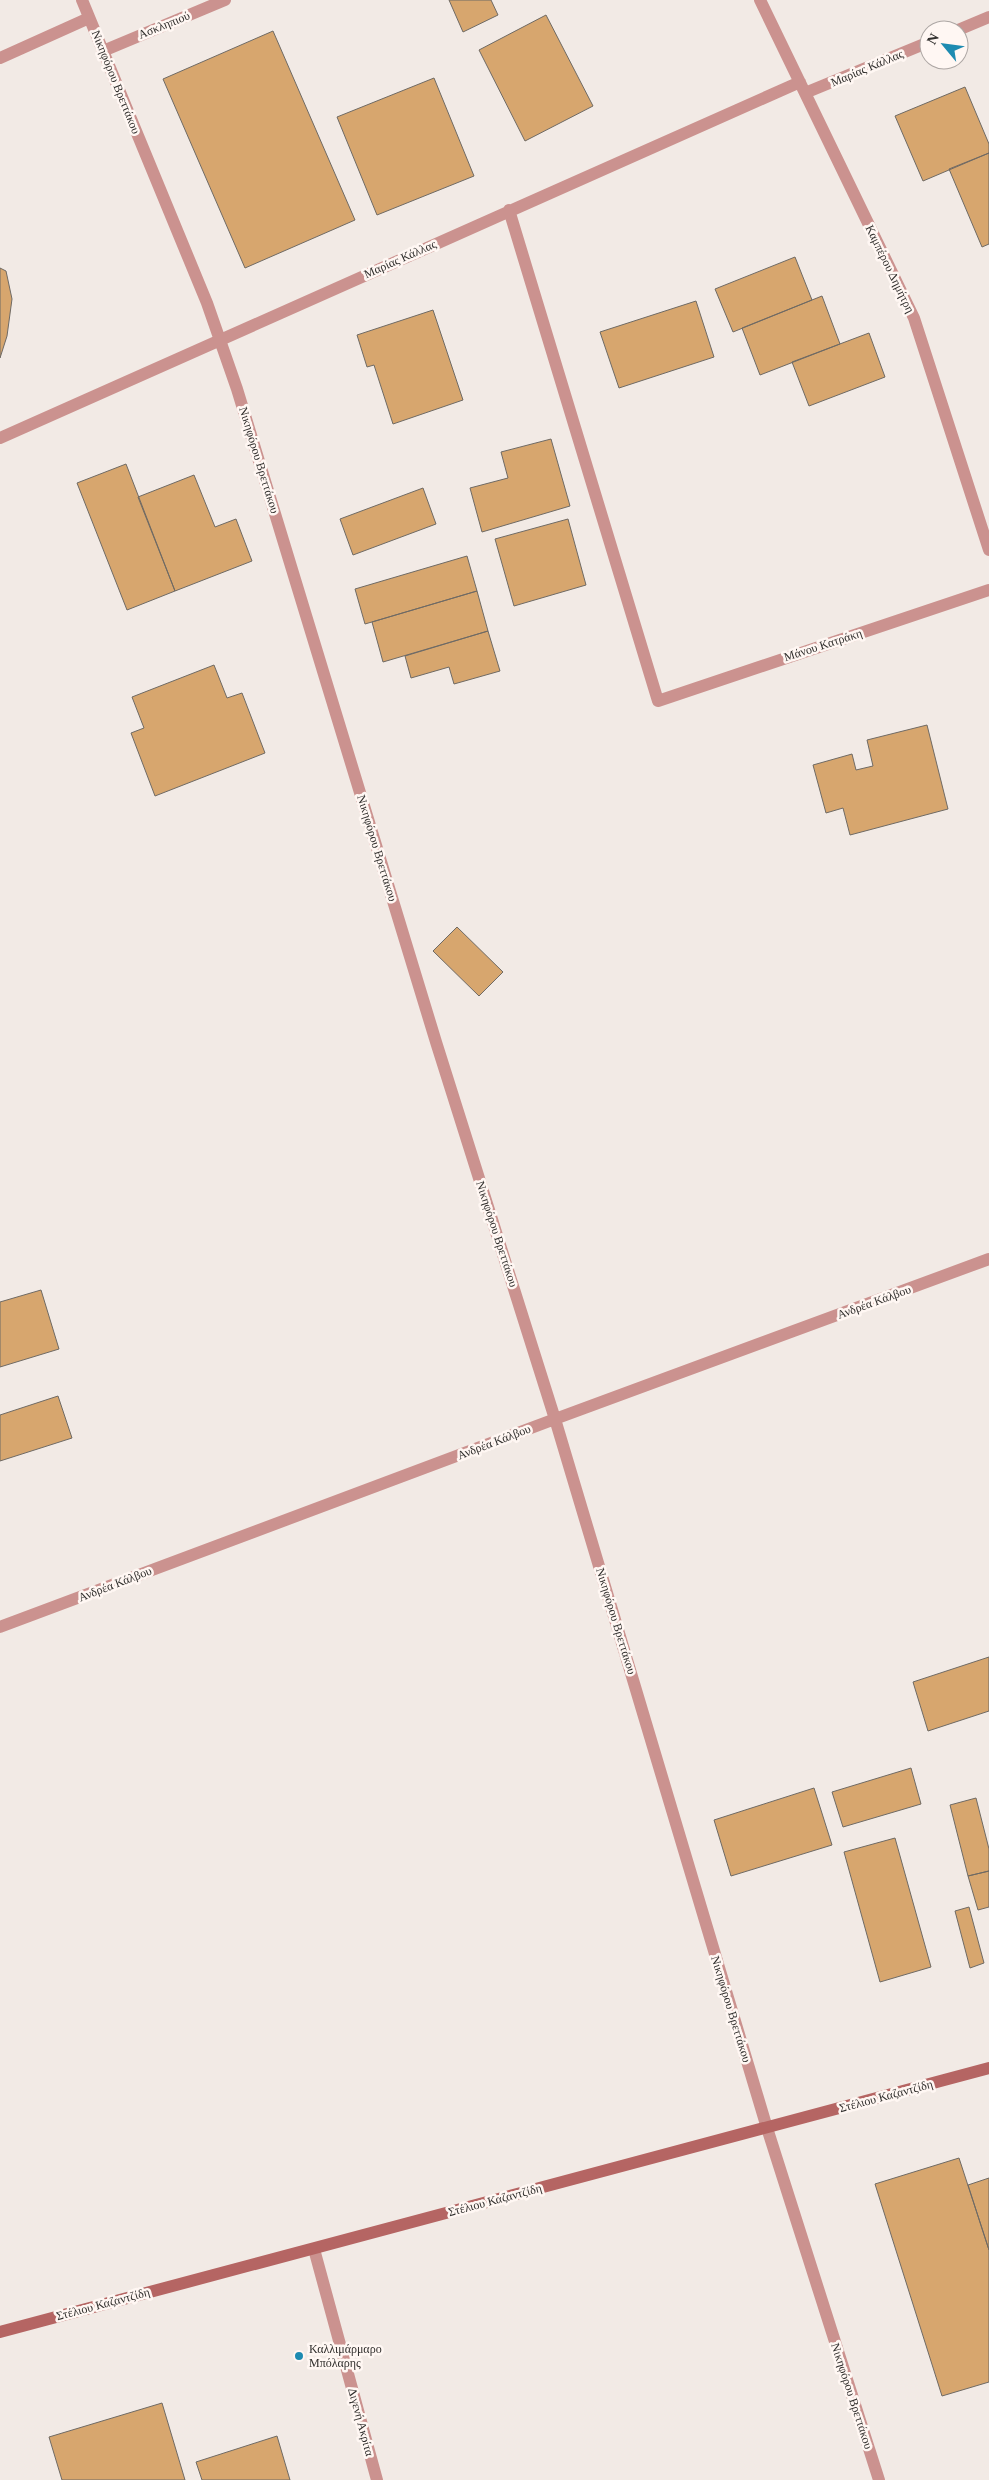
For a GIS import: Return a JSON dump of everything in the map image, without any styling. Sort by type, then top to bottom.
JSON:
[{"type":"main road","name":"Στέλιου Καζαντζίδη","points":[[0,2332],[989,2068]]},
{"type":"street","name":"Νικηφόρου Βρεττάκου","points":[[82,0],[221,339],[436,1042],[555,1419],[767,2128],[879,2480]]},
{"type":"street","name":"Ασκληπιού","points":[[103,50],[225,0]]},
{"type":"street","name":"Καμπέρου Δημήτρη","points":[[760,0],[914,318],[989,550]]},
{"type":"street","points":[[969,25],[989,17]]},
{"type":"street","points":[[0,58],[89,18]]},
{"type":"street","name":"Μαρίας Κάλλας","points":[[0,438],[509,210],[803,88],[919,46]]},
{"type":"street","name":"Μάνου Κατράκη","points":[[509,210],[658,701],[989,590]]},
{"type":"street","name":"Ανδρέα Κάλβου","points":[[0,1627],[989,1259]]},
{"type":"street","name":"Διγενή Ακρίτα","points":[[314,2249],[377,2480]]},
{"type":"building","points":[[449,0],[491,0],[498,15],[463,32]]},
{"type":"building","points":[[546,15],[593,106],[525,141],[479,50]]},
{"type":"building","points":[[273,31],[355,220],[245,268],[163,79]]},
{"type":"building","points":[[434,78],[474,176],[377,215],[337,117]]},
{"type":"building","points":[[965,87],[989,144],[989,153],[923,181],[895,116]]},
{"type":"building","points":[[989,153],[989,244],[982,247],[949,169]]},
{"type":"building","points":[[795,257],[812,300],[733,332],[715,289]]},
{"type":"building","points":[[0,268],[6,271],[12,299],[7,336],[0,358]]},
{"type":"building","points":[[822,296],[840,344],[760,375],[742,328]]},
{"type":"building","points":[[696,301],[714,357],[619,388],[600,332]]},
{"type":"building","points":[[433,310],[463,400],[393,424],[374,365],[367,367],[357,335]]},
{"type":"building","points":[[869,333],[885,377],[809,406],[792,362]]},
{"type":"building","points":[[551,439],[570,506],[482,532],[470,488],[508,478],[501,452]]},
{"type":"building","points":[[126,464],[175,591],[127,610],[77,483]]},
{"type":"building","points":[[194,475],[215,527],[236,519],[252,561],[175,591],[138,497]]},
{"type":"building","points":[[423,488],[436,524],[353,555],[340,519]]},
{"type":"building","points":[[568,519],[586,585],[514,606],[495,539]]},
{"type":"building","points":[[467,556],[477,591],[365,624],[355,589]]},
{"type":"building","points":[[477,591],[488,631],[383,662],[372,622]]},
{"type":"building","points":[[488,631],[500,671],[454,684],[449,667],[411,678],[405,656]]},
{"type":"building","points":[[214,665],[227,698],[242,693],[265,753],[155,796],[131,733],[144,728],[132,697]]},
{"type":"building","points":[[927,725],[948,809],[850,835],[843,808],[826,813],[813,765],[852,754],[856,770],[873,766],[867,740]]},
{"type":"building","points":[[457,927],[503,972],[479,996],[433,951]]},
{"type":"building","points":[[41,1290],[59,1349],[0,1367],[0,1302]]},
{"type":"building","points":[[58,1396],[72,1438],[0,1461],[0,1415]]},
{"type":"building","points":[[989,1657],[989,1711],[928,1731],[913,1682]]},
{"type":"building","points":[[911,1768],[921,1804],[843,1827],[832,1792]]},
{"type":"building","points":[[814,1788],[832,1845],[731,1876],[714,1820]]},
{"type":"building","points":[[976,1798],[989,1849],[989,1871],[968,1876],[950,1805]]},
{"type":"building","points":[[895,1838],[931,1967],[880,1982],[844,1852]]},
{"type":"building","points":[[989,1871],[989,1907],[978,1910],[968,1876]]},
{"type":"building","points":[[969,1907],[984,1963],[970,1968],[955,1911]]},
{"type":"building","points":[[959,2158],[989,2250],[989,2382],[942,2396],[875,2184]]},
{"type":"building","points":[[989,2178],[989,2250],[968,2185]]},
{"type":"building","points":[[162,2403],[185,2480],[62,2480],[49,2437]]},
{"type":"building","points":[[277,2436],[290,2480],[202,2480],[196,2462]]},
{"type":"place","name":"Καλλιμάρμαρο Μπόλαρης","points":[[299,2356]]}]
